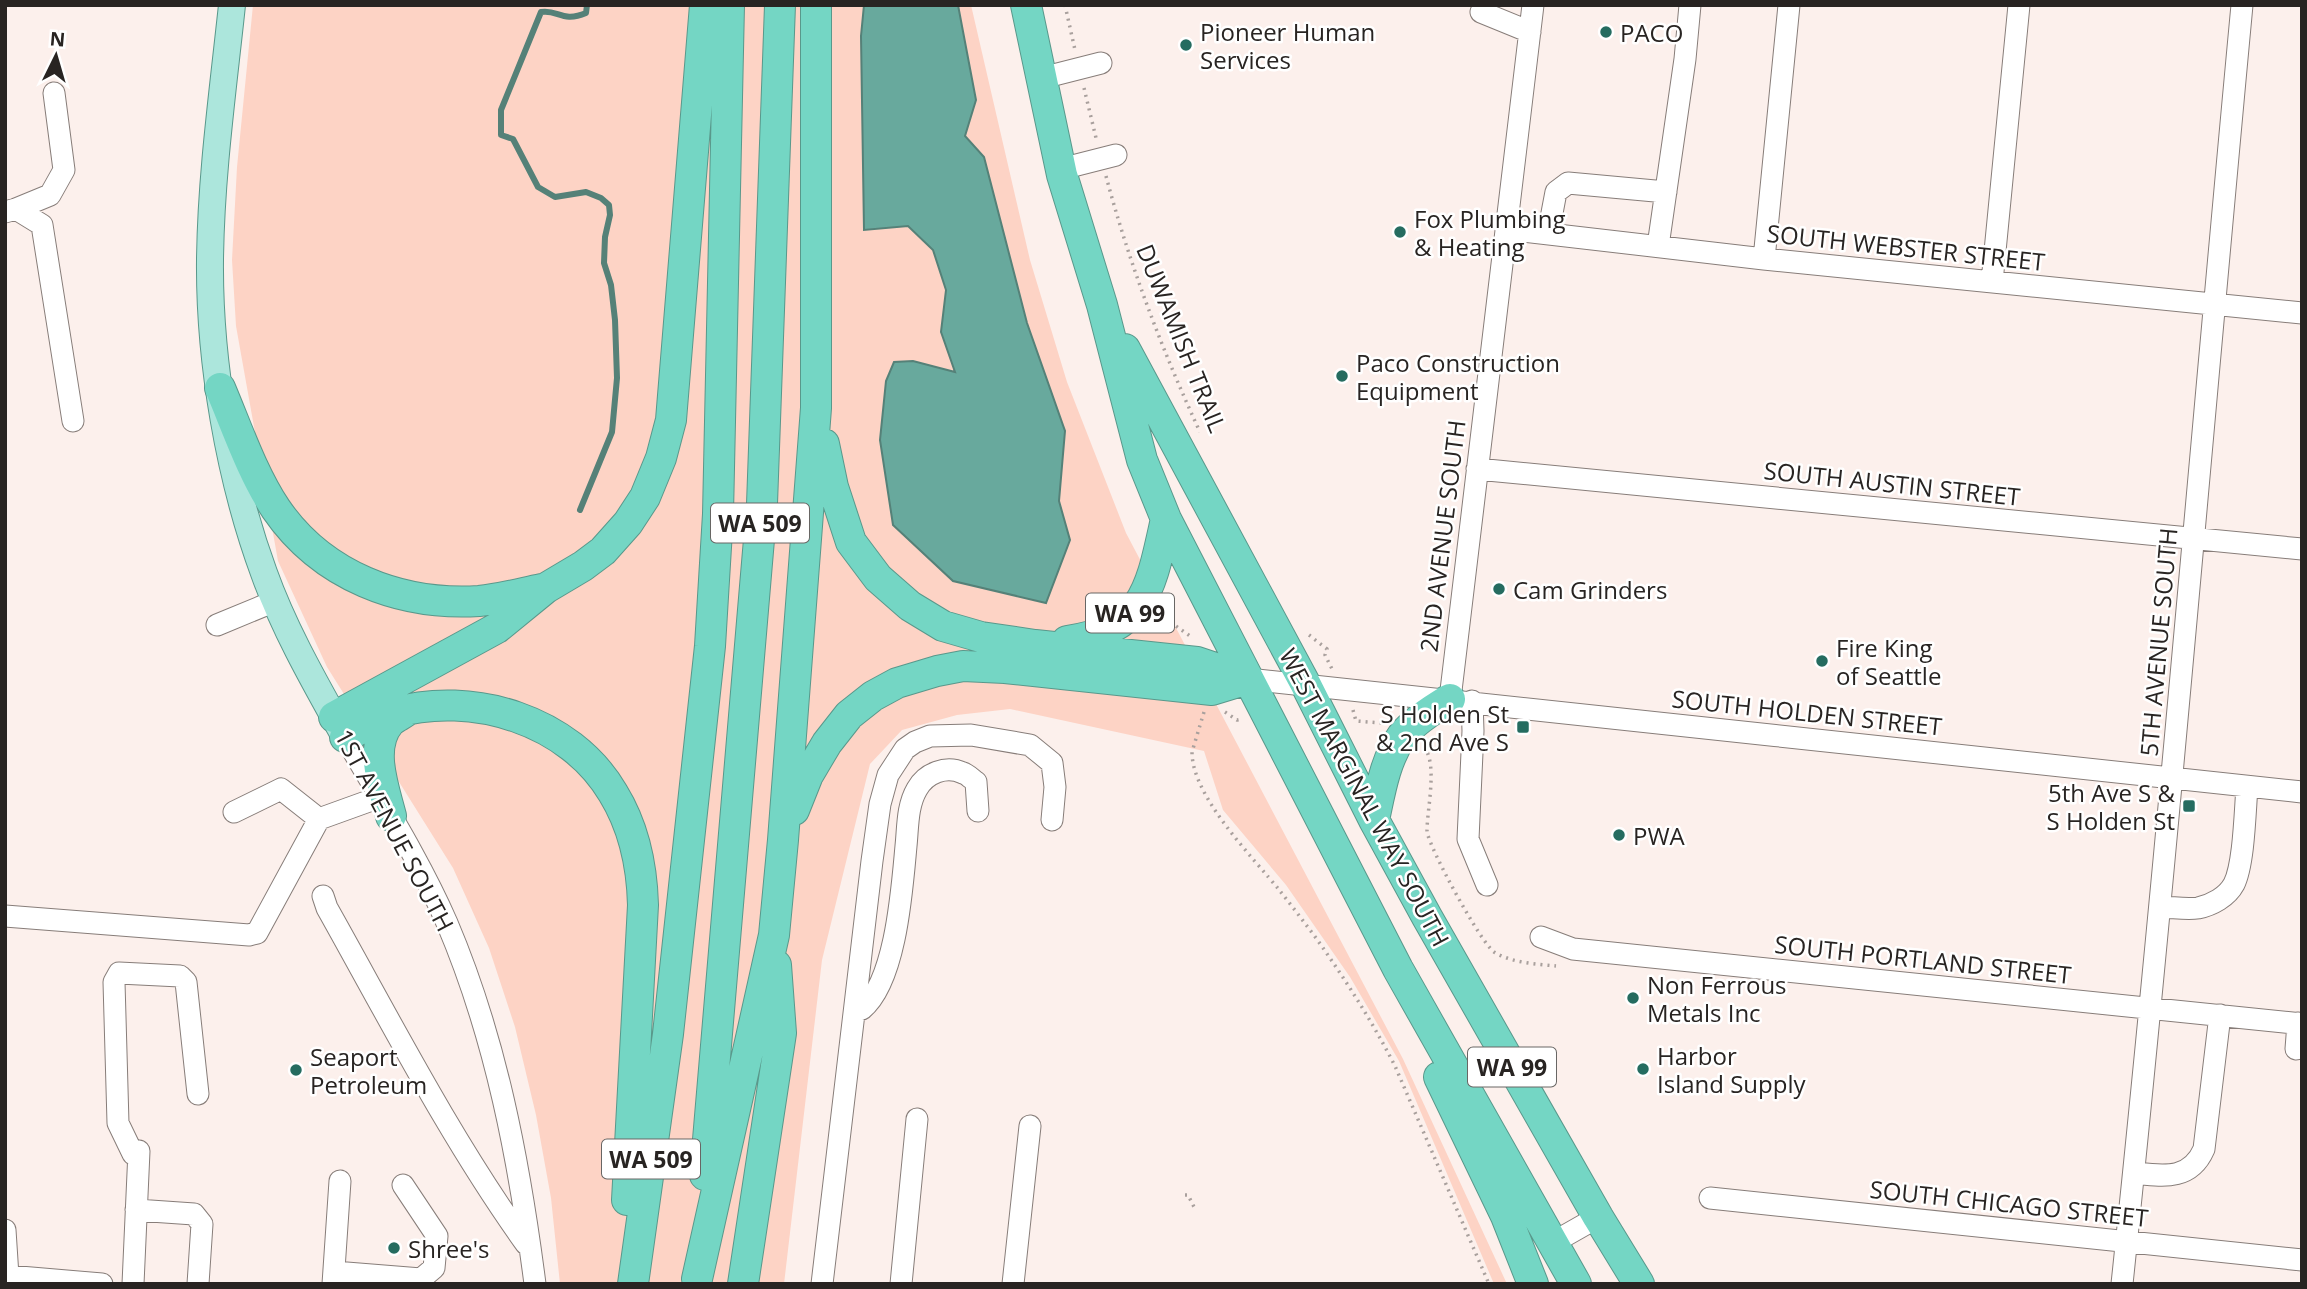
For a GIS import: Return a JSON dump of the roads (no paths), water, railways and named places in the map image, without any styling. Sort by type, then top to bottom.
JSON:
[{"type":"highway","points":[[340,727],[497,628],[546,588],[603,551],[645,497],[661,458],[671,420],[705,5]]},
{"type":"highway","name":"WA 509","points":[[633,1284],[668,1034],[710,646],[718,514],[729,5]]},
{"type":"highway","name":"WA 509","points":[[697,1281],[715,1039],[762,504],[780,5]]},
{"type":"highway","points":[[697,1281],[774,936],[783,841],[817,408],[816,5]]},
{"type":"highway","name":"WEST MARGINAL WAY SOUTH","points":[[1026,5],[1061,169],[1102,305],[1142,460],[1166,519],[1398,968],[1576,1284]]},
{"type":"highway","name":"WEST MARGINAL WAY SOUTH","points":[[1102,305],[1306,685],[1374,820],[1598,1217],[1639,1284]]},
{"type":"highway","points":[[220,388],[256,472],[276,509],[298,535],[330,565],[364,583],[395,594],[436,601],[480,600],[546,588]]},
{"type":"highway","points":[[817,408],[833,488],[852,542],[878,578],[910,606],[943,626],[981,637],[1198,662],[1248,679]]},
{"type":"highway","name":"WA 99","points":[[1035,645],[1089,638],[1111,630],[1126,618],[1142,599],[1151,579],[1166,519]]},
{"type":"highway","points":[[783,841],[808,775],[827,743],[849,715],[873,696],[897,683],[963,666],[1212,690],[1248,679]]},
{"type":"highway","points":[[1374,820],[1389,763],[1403,735],[1425,715],[1461,700]]},
{"type":"highway","points":[[340,727],[410,709],[457,705],[486,709],[517,717],[548,731],[575,749],[598,771],[614,793],[637,851],[642,875],[643,905],[622,1284]]},
{"type":"highway","points":[[385,806],[380,748],[390,722],[410,709]]},
{"type":"highway","points":[[743,1284],[781,1033],[774,936]]},
{"type":"highway","points":[[1398,968],[1439,1077],[1506,1216],[1533,1284]]},
{"type":"main road","name":"1ST AVENUE SOUTH","points":[[232,5],[215,166],[210,259],[220,388],[242,504],[264,573],[275,601],[340,727]]},
{"type":"street","name":"2ND AVENUE SOUTH","points":[[1487,885],[1468,839],[1473,732],[1461,700],[1477,469],[1533,5]]},
{"type":"street","points":[[1658,246],[1685,60],[1690,5]]},
{"type":"street","points":[[1764,259],[1789,5]]},
{"type":"street","points":[[1993,282],[2019,5]]},
{"type":"street","name":"5TH AVENUE SOUTH","points":[[2122,1284],[2173,780],[2213,304],[2242,5]]},
{"type":"street","points":[[1481,12],[1530,32]]},
{"type":"street","points":[[1042,78],[1101,64]]},
{"type":"street","points":[[11,210],[50,195],[64,170],[54,93]]},
{"type":"street","points":[[1061,169],[1109,157]]},
{"type":"street","points":[[1548,234],[1556,192],[1568,183],[1666,192]]},
{"type":"street","points":[[11,210],[42,225],[73,421]]},
{"type":"street","name":"SOUTH WEBSTER STREET","points":[[1506,229],[1993,282],[2154,305],[2213,304],[2302,313]]},
{"type":"street","name":"SOUTH AUSTIN STREET","points":[[1477,469],[2302,549]]},
{"type":"street","points":[[217,625],[275,601]]},
{"type":"street","name":"SOUTH HOLDEN STREET","points":[[1248,679],[2302,792]]},
{"type":"street","name":"1ST AVENUE SOUTH","points":[[340,727],[420,869],[446,922],[485,1029],[514,1149],[534,1284]]},
{"type":"street","points":[[822,1284],[880,804],[888,775],[905,749],[930,736],[971,735],[1030,745],[1052,763],[1055,787],[1052,820]]},
{"type":"street","points":[[855,1008],[862,1009],[869,1003],[890,962],[904,870],[910,806],[917,788],[926,777],[940,770],[962,772],[976,782],[978,811]]},
{"type":"street","points":[[2160,907],[2194,909],[2218,900],[2228,892],[2235,882],[2239,866],[2247,787]]},
{"type":"street","points":[[234,812],[281,789],[319,819],[385,806]]},
{"type":"street","points":[[5,916],[249,935],[257,933],[319,819]]},
{"type":"street","points":[[324,896],[327,908],[460,1145],[489,1192],[530,1249]]},
{"type":"street","name":"SOUTH PORTLAND STREET","points":[[1541,937],[1573,949],[2300,1024]]},
{"type":"street","points":[[133,1284],[136,1153],[118,1123],[114,982],[119,973],[180,976],[186,982],[198,1094]]},
{"type":"street","points":[[2134,1173],[2162,1176],[2177,1174],[2199,1161],[2204,1149],[2220,1015]]},
{"type":"street","points":[[2296,1049],[2300,1024]]},
{"type":"street","points":[[901,1284],[917,1119]]},
{"type":"street","points":[[1013,1284],[1030,1126]]},
{"type":"street","points":[[341,1181],[333,1278],[421,1279],[434,1268],[436,1236],[403,1185]]},
{"type":"street","name":"SOUTH CHICAGO STREET","points":[[1710,1198],[2302,1260]]},
{"type":"street","points":[[136,1210],[194,1214],[202,1224],[198,1284]]},
{"type":"street","points":[[1554,1242],[1598,1217]]},
{"type":"street","points":[[5,1230],[8,1276],[102,1284]]},
{"type":"water","points":[[864,5],[958,5],[976,100],[965,136],[984,157],[1027,323],[1065,431],[1059,501],[1070,540],[1046,603],[953,581],[893,525],[880,440],[886,381],[894,362],[913,361],[955,372],[941,332],[946,290],[933,250],[908,226],[864,230],[861,36]]},
{"type":"waterway","points":[[580,510],[612,432],[617,378],[615,320],[611,285],[604,263],[609,205],[601,198],[586,192],[555,197],[538,187],[513,139],[501,135],[501,110],[541,12],[578,16],[586,13],[587,5]]},
{"type":"place","name":"PACO","points":[[1606,32]]},
{"type":"place","name":"Pioneer Human Services","points":[[1186,45]]},
{"type":"place","name":"Fox Plumbing & Heating","points":[[1400,232]]},
{"type":"place","name":"Paco Construction Equipment","points":[[1342,376]]},
{"type":"place","name":"Cam Grinders","points":[[1499,589]]},
{"type":"place","name":"Fire King of Seattle","points":[[1822,661]]},
{"type":"place","name":"S Holden St & 2nd Ave S","points":[[1523,727]]},
{"type":"place","name":"5th Ave S & S Holden St","points":[[2189,806]]},
{"type":"place","name":"PWA","points":[[1619,835]]},
{"type":"place","name":"Non Ferrous Metals Inc","points":[[1633,998]]},
{"type":"place","name":"Harbor Island Supply","points":[[1643,1069]]},
{"type":"place","name":"Seaport Petroleum","points":[[296,1070]]},
{"type":"place","name":"Shree's","points":[[394,1248]]}]
